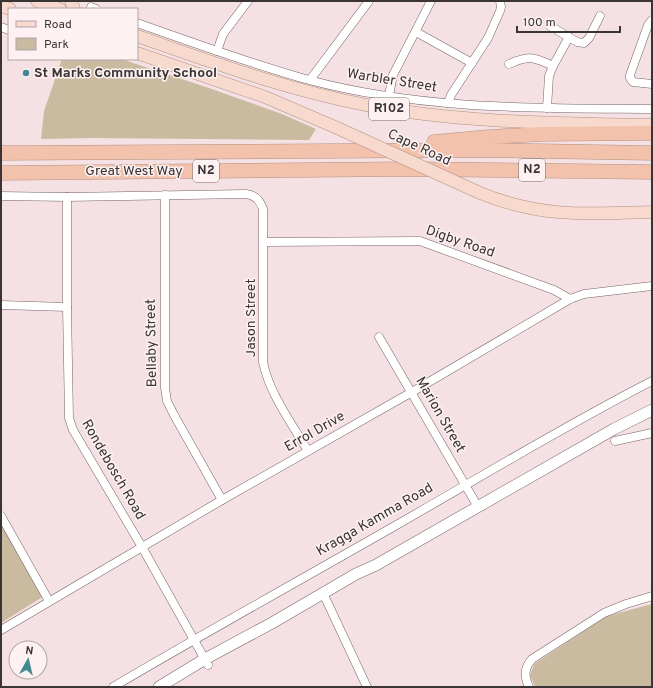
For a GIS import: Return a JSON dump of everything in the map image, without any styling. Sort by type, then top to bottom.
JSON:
[{"type":"highway","points":[[348,150],[490,137],[541,134],[652,133]]},
{"type":"highway","name":"N2","points":[[348,150],[474,150],[652,153]]},
{"type":"highway","name":"Great West Way","points":[[1,153],[348,150]]},
{"type":"highway","points":[[412,169],[652,182]]},
{"type":"highway","name":"N2","points":[[412,169],[652,172]]},
{"type":"highway","name":"Great West Way","points":[[1,173],[412,169]]},
{"type":"main road","points":[[37,1],[57,8]]},
{"type":"main road","name":"Cape Road","points":[[138,36],[278,84],[375,107],[479,120],[652,124]]},
{"type":"main road","name":"Cape Road","points":[[138,53],[265,97],[336,127],[480,193],[522,207],[557,213],[583,214],[652,212]]},
{"type":"main road","points":[[614,429],[652,403]]},
{"type":"main road","points":[[160,687],[366,573],[376,565],[614,429],[652,410]]},
{"type":"main road","points":[[173,687],[206,662]]},
{"type":"street","points":[[217,51],[223,34],[248,1]]},
{"type":"street","points":[[310,80],[368,1]]},
{"type":"street","points":[[388,95],[393,75],[431,1]]},
{"type":"street","points":[[448,103],[451,95],[488,38],[501,7],[500,1]]},
{"type":"street","points":[[550,26],[580,43],[586,42],[600,16]]},
{"type":"street","points":[[652,20],[648,25],[630,75],[630,78],[634,82],[652,84]]},
{"type":"street","name":"Warbler Street","points":[[138,23],[217,51],[310,80],[388,95],[448,103],[500,107],[652,109]]},
{"type":"street","points":[[416,32],[472,63]]},
{"type":"street","points":[[547,108],[548,85],[553,66],[569,37]]},
{"type":"street","points":[[509,64],[520,59],[534,57],[553,66]]},
{"type":"street","name":"Great West Way","points":[[1,196],[246,194],[254,196],[258,199]]},
{"type":"street","name":"Bellaby Street","points":[[165,195],[165,388],[167,401],[222,500]]},
{"type":"street","name":"Rondebosch Road","points":[[67,196],[69,418],[73,430],[142,547],[206,662]]},
{"type":"street","name":"Jason Street","points":[[258,199],[263,209],[263,362],[280,402],[308,451]]},
{"type":"street","name":"Digby Road","points":[[264,242],[420,241],[554,290],[570,299]]},
{"type":"street","name":"Errol Drive","points":[[1,630],[222,500],[412,392],[570,299],[584,294],[652,286]]},
{"type":"street","points":[[1,305],[67,307]]},
{"type":"street","name":"Marion Street","points":[[379,337],[478,507]]},
{"type":"street","name":"Kragga Kamma Road","points":[[113,687],[594,411],[652,381]]},
{"type":"street","points":[[615,441],[652,433]]},
{"type":"street","points":[[1,516],[49,601]]},
{"type":"street","points":[[324,596],[367,687]]},
{"type":"street","points":[[529,687],[525,678],[525,669],[532,659],[604,613],[652,596]]},
{"type":"green space","points":[[62,60],[124,60],[282,114],[316,129],[309,140],[41,139],[44,111]]},
{"type":"green space","points":[[1,523],[44,596],[1,623]]},
{"type":"green space","points":[[652,604],[652,685],[648,687],[535,687],[530,675],[534,664],[607,616]]},
{"type":"place","name":"St Marks Community School","points":[[26,73]]}]
